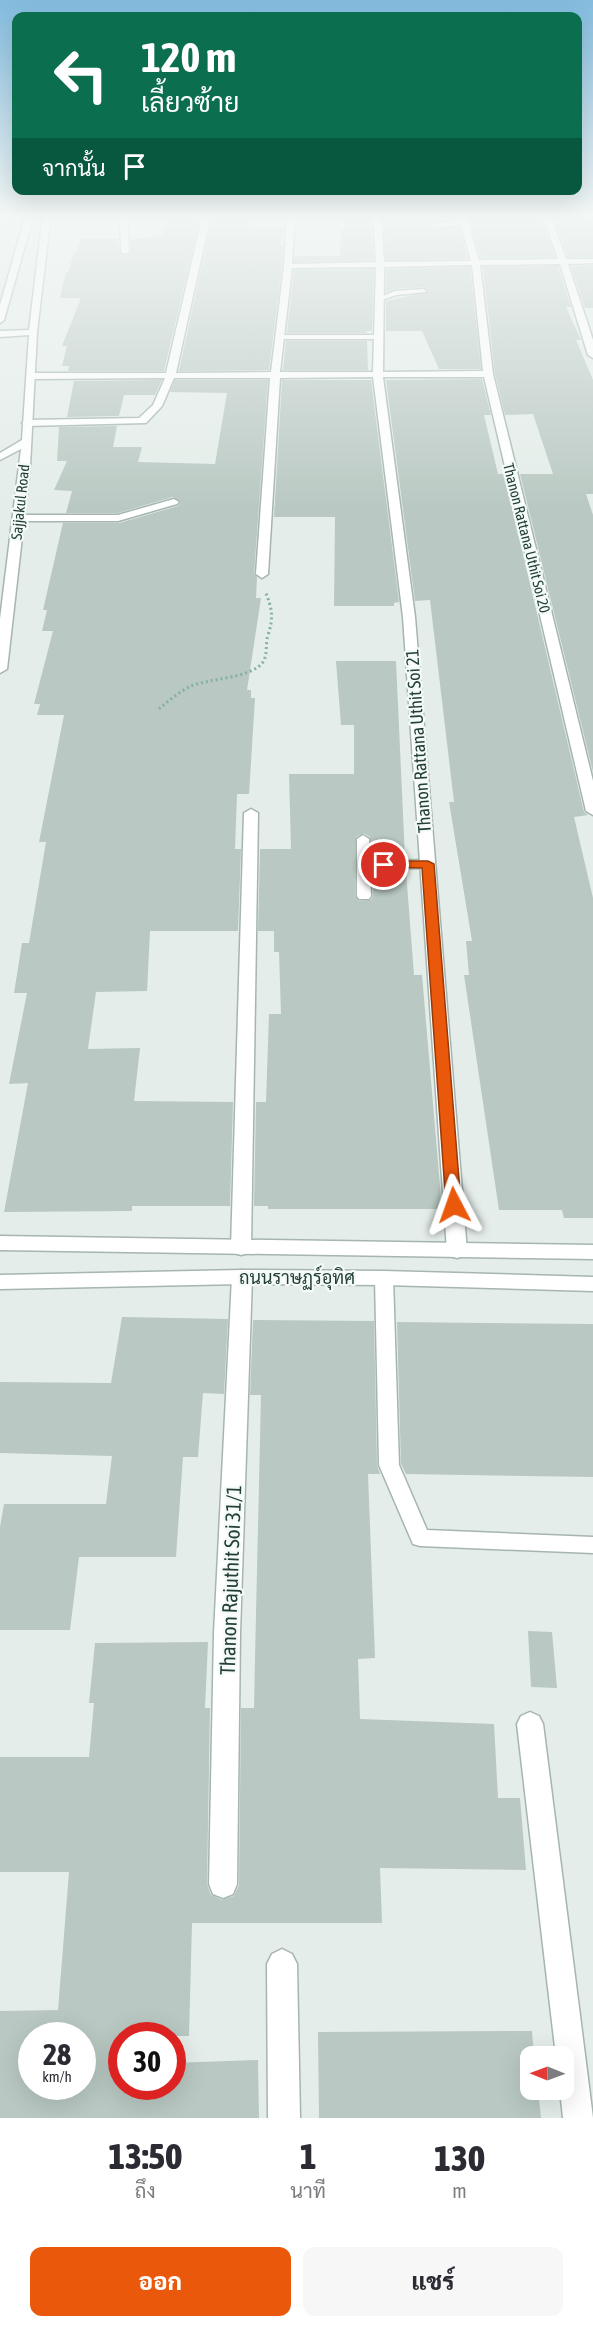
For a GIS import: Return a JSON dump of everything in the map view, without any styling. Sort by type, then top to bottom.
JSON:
[{"type":"street","name":"Sajjakul Road","points":[[0,669],[18,519],[32,376],[35,313]]},
{"type":"street","points":[[27,423],[142,421],[157,406],[170,377],[185,313]]},
{"type":"street","points":[[262,574],[275,375],[283,313]]},
{"type":"street","name":"Thanon Rattana Uthit Soi 21","points":[[379,313],[378,376],[409,617],[457,1251]]},
{"type":"street","name":"Thanon Rattana Uthit Soi 20","points":[[481,313],[488,374],[593,811]]},
{"type":"street","points":[[580,313],[593,355]]},
{"type":"street","points":[[0,334],[33,332]]},
{"type":"street","points":[[32,376],[488,374]]},
{"type":"street","name":"Sajjakul Road","points":[[0,457],[25,442]]},
{"type":"street","points":[[242,1248],[251,813]]},
{"type":"street","name":"ถนนราษฏร์อุทิศ","points":[[0,1243],[593,1252]]},
{"type":"street","name":"ถนนราษฏร์อุทิศ","points":[[0,1282],[242,1277],[384,1278],[593,1284]]},
{"type":"street","name":"Thanon Rajuthit Soi 31/1","points":[[223,1884],[226,1633],[242,1277]]},
{"type":"street","points":[[530,1724],[579,2118]]},
{"type":"street","points":[[282,1964],[284,2118]]},
{"type":"lane","points":[[280,338],[379,337]]},
{"type":"lane","points":[[18,519],[118,518],[174,501]]},
{"type":"lane","points":[[363,839],[364,896]]},
{"type":"lane","points":[[363,865],[428,864]]},
{"type":"lane","points":[[384,1278],[389,1465],[420,1538],[593,1545]]},
{"type":"path","points":[[159,709],[172,697],[191,686],[217,681],[259,667],[265,659],[273,610],[266,594],[262,574]]},
{"type":"building","points":[[75,313],[178,313],[164,371],[68,371],[69,366],[62,366],[67,346],[62,346]]},
{"type":"building","points":[[192,313],[276,313],[269,370],[179,371]]},
{"type":"building","points":[[289,313],[373,313],[372,331],[366,331],[367,333],[287,333]]},
{"type":"building","points":[[386,313],[475,313],[481,369],[439,369],[422,331],[386,331]]},
{"type":"building","points":[[488,313],[569,313],[581,340],[576,340],[593,380],[593,494],[586,494],[593,515],[593,772],[520,474],[553,474],[533,414],[505,415],[495,374]]},
{"type":"building","points":[[286,341],[367,341],[368,370],[283,370]]},
{"type":"building","points":[[482,379],[491,415],[484,415],[498,474],[504,474],[584,812],[588,815],[574,817],[593,898],[593,1218],[564,1218],[562,1210],[499,1210],[464,975],[469,975],[466,941],[472,941],[449,802],[454,802],[430,600],[415,601],[386,380]]},
{"type":"building","points":[[162,380],[155,395],[124,395],[119,416],[67,417],[74,381]]},
{"type":"building","points":[[175,380],[268,380],[254,574],[257,577],[256,598],[261,598],[247,690],[251,690],[251,698],[255,698],[249,794],[237,794],[235,849],[241,849],[238,931],[150,931],[147,991],[96,992],[88,1049],[140,1048],[134,1101],[233,1102],[230,1206],[132,1206],[132,1211],[4,1212],[28,1083],[9,1084],[27,993],[14,993],[22,943],[29,943],[46,842],[39,842],[64,715],[37,715],[40,704],[34,704],[53,631],[42,631],[47,610],[43,610],[62,527],[63,523],[119,523],[178,506],[181,502],[173,497],[118,513],[66,513],[72,491],[54,490],[67,461],[57,461],[59,427],[117,426],[113,447],[142,447],[138,462],[215,464],[227,393],[170,392]]},
{"type":"building","points":[[282,380],[371,380],[399,602],[394,603],[394,606],[334,606],[335,517],[274,517]]},
{"type":"building","points":[[336,661],[396,661],[405,858],[372,859],[370,837],[364,833],[356,837],[355,896],[359,901],[371,900],[373,896],[372,871],[406,871],[414,975],[422,975],[442,1209],[268,1209],[268,1206],[254,1206],[256,1102],[266,1102],[269,1014],[281,1014],[279,952],[274,952],[274,931],[258,931],[260,849],[291,849],[289,774],[354,774],[354,725],[341,725]]},
{"type":"building","points":[[122,1317],[228,1319],[224,1394],[203,1393],[198,1457],[183,1457],[176,1557],[79,1557],[70,1630],[0,1630],[0,1527],[4,1504],[106,1504],[112,1456],[0,1453],[0,1382],[111,1383]]},
{"type":"building","points":[[253,1320],[374,1321],[377,1465],[380,1474],[368,1474],[375,1658],[358,1659],[360,1719],[494,1724],[498,1798],[520,1798],[526,1870],[380,1868],[382,1923],[192,1923],[189,2036],[186,2036],[186,2022],[108,2022],[108,2100],[186,2100],[186,2063],[258,2060],[259,2118],[0,2118],[0,2011],[58,2010],[69,1872],[0,1872],[0,1757],[89,1757],[94,1703],[89,1703],[95,1643],[208,1642],[205,1708],[210,1708],[207,1884],[211,1895],[222,1900],[234,1896],[239,1885],[241,1708],[254,1708],[261,1395],[250,1395]]},
{"type":"building","points":[[397,1322],[593,1324],[593,1477],[406,1474],[401,1464]]},
{"type":"building","points":[[528,1631],[552,1632],[557,1688],[531,1687]]},
{"type":"building","points":[[532,2031],[533,2046],[520,2046],[520,2100],[539,2100],[541,2118],[319,2118],[318,2032]]},
{"type":"route","points":[[384,865],[428,864],[454,1205]]}]
